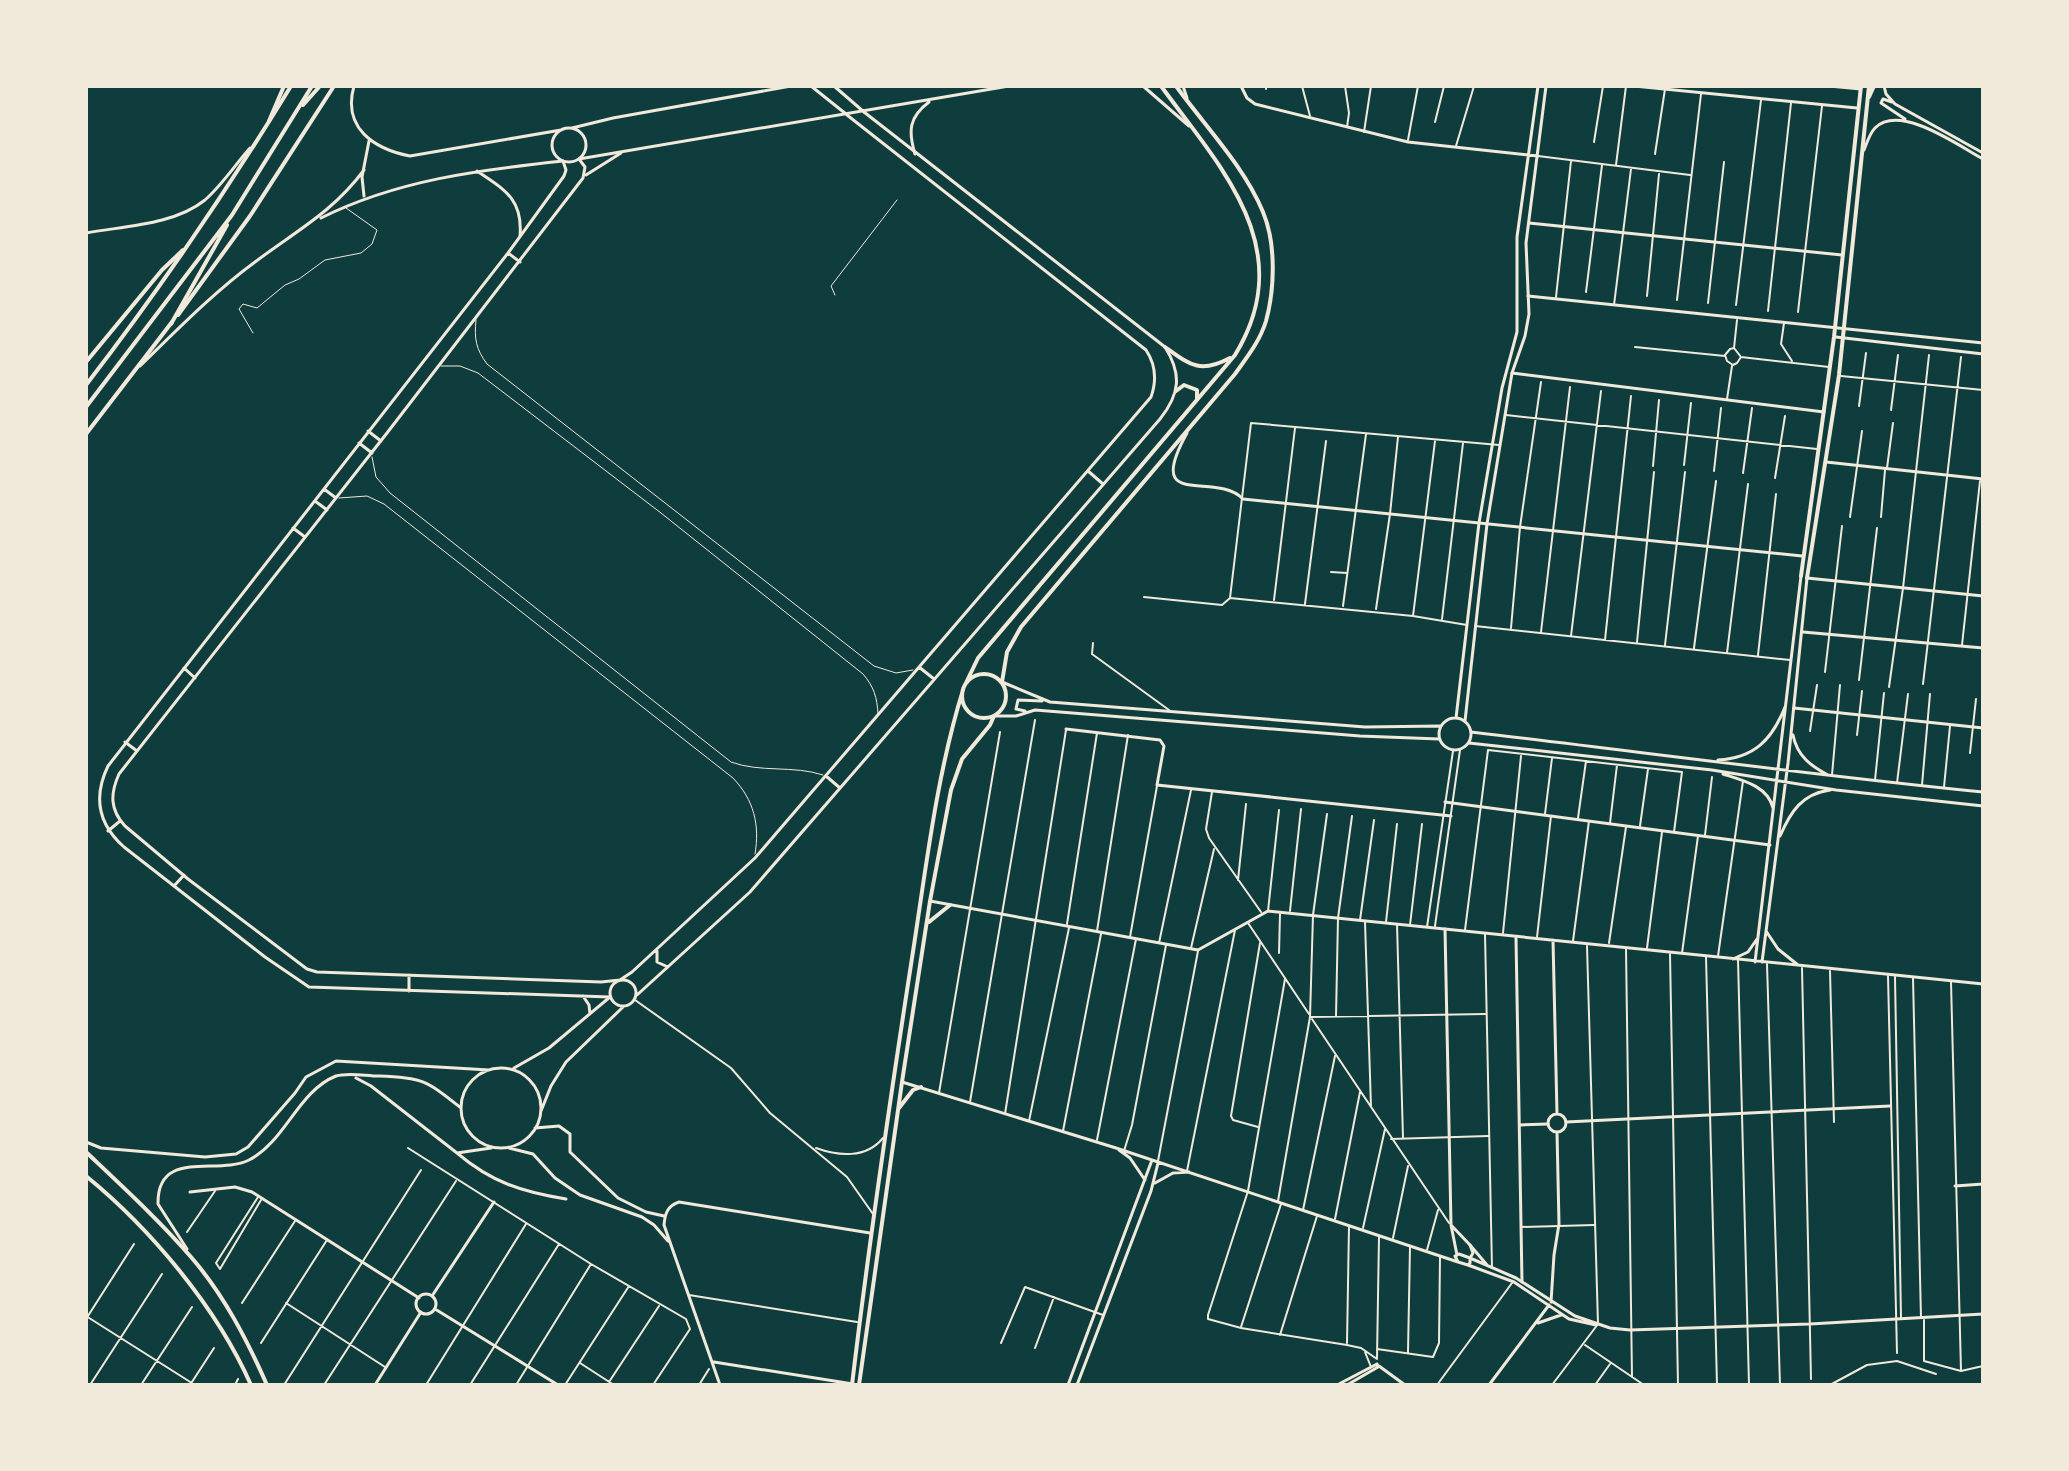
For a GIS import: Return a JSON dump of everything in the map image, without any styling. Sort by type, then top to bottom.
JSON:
[{"type":"main road","points":[[86,385],[145,308],[263,133],[284,86]]},
{"type":"main road","points":[[269,121],[291,86]]},
{"type":"main road","points":[[86,407],[232,215],[312,86]]},
{"type":"main road","points":[[296,113],[320,86]]},
{"type":"main road","points":[[86,434],[250,216],[334,86]]},
{"type":"main road","points":[[852,1384],[870,1233],[921,899],[951,729],[964,688],[978,658],[1235,355],[1253,320],[1259,270],[1257,245],[1250,221],[1240,197],[1161,86]]},
{"type":"main road","points":[[859,1385],[930,901],[955,775],[967,750],[986,730],[1006,701],[1002,682],[1007,652],[1021,627],[1235,374],[1266,321],[1272,274],[1270,233],[1262,210],[1230,158],[1176,86]]},
{"type":"main road","points":[[1807,578],[1839,375],[1868,99],[1872,86]]},
{"type":"main road","points":[[1801,576],[1834,337],[1861,88]]},
{"type":"main road","points":[[171,324],[232,215]]},
{"type":"main road","points":[[86,362],[162,270],[185,248]]},
{"type":"main road","points":[[1165,347],[1187,363],[1199,367],[1213,366],[1235,355]]},
{"type":"main road","points":[[1176,391],[1184,385],[1192,386],[1197,390],[1197,400]]},
{"type":"main road","points":[[994,716],[980,718],[968,711],[962,698],[964,688],[970,679],[983,673],[1002,682]]},
{"type":"main road","points":[[921,899],[930,901]]},
{"type":"main road","points":[[927,923],[950,905]]},
{"type":"main road","points":[[893,1081],[902,1082]]},
{"type":"main road","points":[[898,1110],[913,1090],[921,1087]]},
{"type":"main road","points":[[86,1152],[193,1259],[246,1339],[267,1385]]},
{"type":"main road","points":[[86,1176],[157,1242],[236,1354],[251,1385]]},
{"type":"main road","points":[[863,1284],[868,1294],[874,1289]]},
{"type":"main road","points":[[861,1306],[866,1303],[870,1310]]},
{"type":"street","points":[[354,86],[351,97],[356,121],[369,141],[383,149],[410,156],[791,86]]},
{"type":"street","points":[[512,1070],[549,1048],[590,1015],[610,997],[613,985],[657,951],[755,858],[1151,397],[1156,384],[1155,371],[1146,350],[811,86]]},
{"type":"street","points":[[505,1148],[523,1141],[535,1128],[551,1086],[566,1062],[750,892],[1168,409],[1176,391],[1176,366],[1165,347],[915,154],[834,86]]},
{"type":"street","points":[[134,372],[194,313],[254,262],[314,222],[364,198],[430,179],[621,153],[1009,86]]},
{"type":"street","points":[[1143,86],[1192,129]]},
{"type":"street","points":[[1183,86],[1188,102]]},
{"type":"street","points":[[1241,86],[1247,98],[1255,104],[1408,142],[1692,175]]},
{"type":"street","points":[[1302,86],[1311,118]]},
{"type":"street","points":[[1345,86],[1349,113],[1347,127]]},
{"type":"street","points":[[1364,132],[1371,86]]},
{"type":"street","points":[[1408,142],[1418,86]]},
{"type":"street","points":[[1435,122],[1444,86]]},
{"type":"street","points":[[1455,147],[1474,86]]},
{"type":"street","points":[[1456,718],[1479,523],[1502,388],[1517,332],[1517,237],[1538,86]]},
{"type":"street","points":[[1465,721],[1456,718],[1440,726],[1439,739],[1446,748],[1460,750],[1469,743],[1471,732],[1465,721],[1475,626],[1504,415],[1512,373],[1525,336],[1528,296],[1526,243],[1546,86]]},
{"type":"street","points":[[1594,142],[1603,86]]},
{"type":"street","points":[[1616,166],[1626,86]]},
{"type":"street","points":[[1634,86],[1859,108]]},
{"type":"street","points":[[1829,86],[1861,88]]},
{"type":"street","points":[[1884,86],[1886,94],[1895,104]]},
{"type":"street","points":[[1655,154],[1665,89]]},
{"type":"street","points":[[1677,300],[1701,93]]},
{"type":"street","points":[[1736,305],[1761,99]]},
{"type":"street","points":[[1983,153],[1883,99],[1881,103],[1909,121],[1983,159]]},
{"type":"street","points":[[915,154],[910,137],[912,119],[916,111],[932,100]]},
{"type":"street","points":[[1768,311],[1791,102]]},
{"type":"street","points":[[1798,312],[1822,105]]},
{"type":"street","points":[[1863,150],[1876,127],[1886,121],[1909,121]]},
{"type":"street","points":[[572,128],[584,138],[585,149],[579,159]]},
{"type":"street","points":[[561,130],[552,144],[555,155],[563,161],[564,176],[456,322],[125,742],[100,784],[99,804],[108,831],[124,847],[297,981],[309,987],[610,997]]},
{"type":"street","points":[[89,232],[190,210],[206,199],[263,133]]},
{"type":"street","points":[[364,198],[364,170],[369,141]]},
{"type":"street","points":[[621,153],[583,178],[467,331],[119,774],[114,784],[113,805],[120,821],[184,875],[307,969],[325,973],[601,982],[620,980],[633,983],[636,998],[731,1068],[770,1113],[847,1177],[873,1214]]},
{"type":"street","points":[[579,159],[585,167],[583,178]]},
{"type":"street","points":[[1556,299],[1571,160]]},
{"type":"street","points":[[1708,303],[1724,162]]},
{"type":"street","points":[[1586,292],[1602,164]]},
{"type":"street","points":[[1614,305],[1631,168]]},
{"type":"street","points":[[314,222],[342,198],[364,170]]},
{"type":"street","points":[[477,171],[514,200],[520,214],[520,236]]},
{"type":"street","points":[[1647,296],[1659,171]]},
{"type":"street","points":[[1529,223],[1842,255]]},
{"type":"street","points":[[1002,237],[1010,228]]},
{"type":"street","points":[[508,253],[520,262]]},
{"type":"street","points":[[1043,269],[1051,260]]},
{"type":"street","points":[[1077,295],[1084,286]]},
{"type":"street","points":[[1528,296],[1983,343]]},
{"type":"street","points":[[466,309],[477,318]]},
{"type":"street","points":[[1737,317],[1734,348],[1741,357],[1830,367]]},
{"type":"street","points":[[456,322],[467,331]]},
{"type":"street","points":[[1784,322],[1781,344],[1793,362]]},
{"type":"street","points":[[1834,337],[1983,354]]},
{"type":"street","points":[[1635,347],[1725,356]]},
{"type":"street","points":[[1725,356],[1734,348]]},
{"type":"street","points":[[1859,406],[1866,353]]},
{"type":"street","points":[[1891,410],[1898,355]]},
{"type":"street","points":[[1889,687],[1929,355]]},
{"type":"street","points":[[1725,356],[1732,364],[1741,357]]},
{"type":"street","points":[[1923,684],[1961,357]]},
{"type":"street","points":[[1726,400],[1732,364]]},
{"type":"street","points":[[1512,373],[1824,412]]},
{"type":"street","points":[[1839,375],[1983,390]]},
{"type":"street","points":[[1510,630],[1520,527],[1541,382]]},
{"type":"street","points":[[1541,633],[1570,387]]},
{"type":"street","points":[[1571,636],[1601,391]]},
{"type":"street","points":[[1605,640],[1631,396]]},
{"type":"street","points":[[1653,466],[1659,400]]},
{"type":"street","points":[[1684,465],[1691,403]]},
{"type":"street","points":[[1714,471],[1721,408]]},
{"type":"street","points":[[1743,473],[1752,408]]},
{"type":"street","points":[[1504,415],[1818,449]]},
{"type":"street","points":[[1775,478],[1785,416]]},
{"type":"street","points":[[1144,597],[1222,605],[1230,598],[1251,423],[1499,445]]},
{"type":"street","points":[[1881,517],[1893,423]]},
{"type":"street","points":[[1191,426],[1172,465],[1174,477],[1189,485],[1235,493],[1243,499],[1802,556]]},
{"type":"street","points":[[1274,602],[1296,427]]},
{"type":"street","points":[[368,431],[381,441]]},
{"type":"street","points":[[1850,517],[1862,431]]},
{"type":"street","points":[[1343,609],[1366,433]]},
{"type":"street","points":[[1375,612],[1398,436]]},
{"type":"street","points":[[1413,616],[1435,439]]},
{"type":"street","points":[[1304,605],[1326,441]]},
{"type":"street","points":[[1442,620],[1463,442]]},
{"type":"street","points":[[359,443],[372,453]]},
{"type":"street","points":[[1826,462],[1982,479],[1962,646]]},
{"type":"street","points":[[1088,471],[1103,484]]},
{"type":"street","points":[[1637,643],[1654,472]]},
{"type":"street","points":[[1664,646],[1679,543],[1685,472]]},
{"type":"street","points":[[1694,650],[1716,481]]},
{"type":"street","points":[[1727,653],[1748,484]]},
{"type":"street","points":[[324,489],[336,498]]},
{"type":"street","points":[[1757,656],[1776,494]]},
{"type":"street","points":[[315,501],[327,510]]},
{"type":"street","points":[[1825,672],[1842,526]]},
{"type":"street","points":[[293,528],[305,537]]},
{"type":"street","points":[[1859,680],[1877,528]]},
{"type":"street","points":[[1331,572],[1348,573]]},
{"type":"street","points":[[1755,962],[1779,781],[1801,576]]},
{"type":"street","points":[[1780,1385],[1766,931],[1793,722],[1807,578],[1983,596]]},
{"type":"street","points":[[1230,598],[1413,616],[1468,625]]},
{"type":"street","points":[[1475,626],[1792,660]]},
{"type":"street","points":[[1803,632],[1983,648]]},
{"type":"street","points":[[1093,643],[1092,654],[1169,710]]},
{"type":"street","points":[[919,667],[934,679]]},
{"type":"street","points":[[184,668],[195,678]]},
{"type":"street","points":[[1002,682],[1050,702]]},
{"type":"street","points":[[1810,731],[1817,685]]},
{"type":"street","points":[[1832,777],[1840,685]]},
{"type":"street","points":[[1857,735],[1862,691]]},
{"type":"street","points":[[1875,781],[1884,693]]},
{"type":"street","points":[[1897,784],[1908,694]]},
{"type":"street","points":[[1922,786],[1930,694]]},
{"type":"street","points":[[1439,739],[1020,711],[1015,706],[1021,699],[1365,727],[1440,726]]},
{"type":"street","points":[[1970,753],[1976,699]]},
{"type":"street","points":[[1711,760],[1741,757],[1760,748],[1776,728],[1787,700]]},
{"type":"street","points":[[1794,708],[1983,728]]},
{"type":"street","points":[[994,716],[1016,716],[1035,710]]},
{"type":"street","points":[[970,1103],[1035,720]]},
{"type":"street","points":[[1793,722],[1793,737],[1799,753],[1811,765],[1832,777]]},
{"type":"street","points":[[1944,788],[1950,725]]},
{"type":"street","points":[[1005,1114],[1066,729],[1128,735],[1163,743],[1130,938]]},
{"type":"street","points":[[1029,1121],[1068,926],[1098,731]]},
{"type":"street","points":[[939,1093],[1000,732]]},
{"type":"street","points":[[1471,732],[1832,777],[1983,792]]},
{"type":"street","points":[[1063,1131],[1099,932],[1128,735]]},
{"type":"street","points":[[125,742],[137,751]]},
{"type":"street","points":[[1469,743],[1712,770],[1836,790],[1983,806]]},
{"type":"street","points":[[1435,928],[1460,750]]},
{"type":"street","points":[[1465,931],[1488,750],[1682,772],[1674,832]]},
{"type":"street","points":[[1427,927],[1453,751]]},
{"type":"street","points":[[1503,935],[1522,755]]},
{"type":"street","points":[[1544,815],[1552,758]]},
{"type":"street","points":[[1577,819],[1586,761]]},
{"type":"street","points":[[1610,824],[1617,765]]},
{"type":"street","points":[[1640,828],[1648,768]]},
{"type":"street","points":[[1712,770],[1743,781],[1769,797],[1774,820]]},
{"type":"street","points":[[826,776],[840,788]]},
{"type":"street","points":[[1705,836],[1712,777]]},
{"type":"street","points":[[1718,958],[1743,781]]},
{"type":"street","points":[[1157,785],[1451,816]]},
{"type":"street","points":[[1159,943],[1191,788]]},
{"type":"street","points":[[1778,839],[1787,819],[1804,798],[1836,790]]},
{"type":"street","points":[[1212,791],[1206,829],[1214,848],[1262,913]]},
{"type":"street","points":[[1445,802],[1770,845]]},
{"type":"street","points":[[1238,881],[1246,804]]},
{"type":"street","points":[[1290,913],[1301,809]]},
{"type":"street","points":[[1268,911],[1279,810]]},
{"type":"street","points":[[1241,1328],[1280,1202],[1310,1017],[1313,915],[1327,814]]},
{"type":"street","points":[[1336,1016],[1338,918],[1352,816]]},
{"type":"street","points":[[1537,938],[1551,816]]},
{"type":"street","points":[[1371,1109],[1362,920],[1374,820]]},
{"type":"street","points":[[108,831],[120,821]]},
{"type":"street","points":[[1573,942],[1589,821]]},
{"type":"street","points":[[1386,922],[1397,824]]},
{"type":"street","points":[[1410,925],[1422,824]]},
{"type":"street","points":[[1609,946],[1626,826]]},
{"type":"street","points":[[1647,950],[1662,830]]},
{"type":"street","points":[[1682,954],[1698,835]]},
{"type":"street","points":[[1191,949],[1214,848]]},
{"type":"street","points":[[174,886],[184,875]]},
{"type":"street","points":[[930,901],[1198,950],[1262,913],[1280,911],[1983,984]]},
{"type":"street","points":[[1279,953],[1280,911]]},
{"type":"street","points":[[1247,922],[1438,1209],[1491,1270]]},
{"type":"street","points":[[1397,924],[1403,1138]]},
{"type":"street","points":[[1189,1172],[1235,929]]},
{"type":"street","points":[[1445,929],[1451,1225],[1458,1262]]},
{"type":"street","points":[[1731,959],[1752,947],[1759,931]]},
{"type":"street","points":[[1766,931],[1784,955],[1802,967]]},
{"type":"street","points":[[1485,933],[1491,1270]]},
{"type":"street","points":[[1516,936],[1522,1282]]},
{"type":"street","points":[[1096,1142],[1136,939]]},
{"type":"street","points":[[1553,940],[1557,1114]]},
{"type":"street","points":[[1260,941],[1231,1116],[1233,1120],[1260,1127]]},
{"type":"street","points":[[1124,1151],[1132,1125],[1166,944]]},
{"type":"street","points":[[1552,1385],[1598,1324],[1587,944]]},
{"type":"street","points":[[1626,948],[1632,1377]]},
{"type":"street","points":[[1077,1385],[1152,1186],[1198,950]]},
{"type":"street","points":[[657,951],[657,962],[668,967]]},
{"type":"street","points":[[1670,952],[1678,1385]]},
{"type":"street","points":[[1705,956],[1717,1385]]},
{"type":"street","points":[[1738,960],[1749,1385]]},
{"type":"street","points":[[1802,967],[1811,1379]]},
{"type":"street","points":[[1830,970],[1834,1122]]},
{"type":"street","points":[[409,975],[409,991]]},
{"type":"street","points":[[1888,976],[1897,1353]]},
{"type":"street","points":[[1895,977],[1901,1319]]},
{"type":"street","points":[[1913,978],[1924,1361],[1961,1371],[1983,1366]]},
{"type":"street","points":[[1285,979],[1248,1191],[1208,1319],[1241,1328],[1361,1348],[1405,1385]]},
{"type":"street","points":[[1951,981],[1961,1371]]},
{"type":"street","points":[[583,996],[589,1005],[590,1015]]},
{"type":"street","points":[[610,997],[615,1004],[623,1007]]},
{"type":"street","points":[[1310,1017],[1487,1014]]},
{"type":"street","points":[[1303,1210],[1335,1055]]},
{"type":"street","points":[[86,1142],[101,1148],[226,1156],[248,1147],[314,1070],[336,1061],[512,1070],[528,1079],[534,1087],[539,1095],[540,1114]]},
{"type":"street","points":[[489,1070],[471,1081],[465,1090],[461,1108],[468,1131],[494,1148]]},
{"type":"street","points":[[193,1259],[158,1204],[165,1179],[180,1167],[229,1166],[253,1158],[327,1081],[343,1075],[413,1077],[436,1088],[461,1108]]},
{"type":"street","points":[[356,1078],[371,1086],[477,1171],[501,1183],[566,1199]]},
{"type":"street","points":[[902,1082],[1116,1148],[1458,1262],[1491,1270],[1522,1282],[1563,1315],[1577,1322],[1630,1330],[1983,1314]]},
{"type":"street","points":[[1335,1220],[1360,1092]]},
{"type":"street","points":[[1566,1122],[1890,1106]]},
{"type":"street","points":[[1557,1132],[1548,1124],[1549,1118],[1557,1114],[1563,1116],[1566,1122]]},
{"type":"street","points":[[1557,1132],[1566,1122]]},
{"type":"street","points":[[1519,1125],[1548,1124]]},
{"type":"street","points":[[535,1128],[559,1126],[570,1134],[570,1152],[618,1198],[646,1212],[665,1216]]},
{"type":"street","points":[[1362,1229],[1385,1129]]},
{"type":"street","points":[[1489,1385],[1550,1304],[1559,1225],[1557,1132]]},
{"type":"street","points":[[814,1148],[834,1155],[848,1155],[873,1147],[885,1135]]},
{"type":"street","points":[[1391,1139],[1489,1136]]},
{"type":"street","points":[[408,1148],[591,1264],[686,1319],[690,1329],[653,1385]]},
{"type":"street","points":[[457,1153],[505,1148],[533,1154],[555,1178],[580,1195],[642,1217],[654,1225],[671,1246]]},
{"type":"street","points":[[1116,1148],[1130,1158],[1145,1181]]},
{"type":"street","points":[[1068,1385],[1152,1160]]},
{"type":"street","points":[[1393,1240],[1408,1165]]},
{"type":"street","points":[[284,1385],[421,1170]]},
{"type":"street","points":[[1152,1186],[1173,1173],[1189,1172]]},
{"type":"street","points":[[324,1385],[457,1179]]},
{"type":"street","points":[[1955,1186],[1983,1184]]},
{"type":"street","points":[[190,1192],[235,1187],[260,1197],[419,1298]]},
{"type":"street","points":[[187,1232],[215,1190]]},
{"type":"street","points":[[260,1197],[220,1269],[216,1263],[260,1197]]},
{"type":"street","points":[[616,1209],[618,1198]]},
{"type":"street","points":[[432,1296],[494,1202]]},
{"type":"street","points":[[720,1385],[664,1225],[672,1204],[679,1202],[870,1233]]},
{"type":"street","points":[[1427,1251],[1438,1209]]},
{"type":"street","points":[[1280,1335],[1317,1214]]},
{"type":"street","points":[[242,1303],[295,1220]]},
{"type":"street","points":[[426,1385],[527,1223]]},
{"type":"street","points":[[1347,1345],[1349,1225]]},
{"type":"street","points":[[1521,1227],[1596,1225]]},
{"type":"street","points":[[1377,1363],[1379,1235]]},
{"type":"street","points":[[261,1343],[327,1240]]},
{"type":"street","points":[[134,1244],[86,1317],[192,1384],[214,1348]]},
{"type":"street","points":[[470,1385],[559,1244]]},
{"type":"street","points":[[1408,1354],[1410,1245]]},
{"type":"street","points":[[1468,1265],[1473,1253],[1470,1245]]},
{"type":"street","points":[[1443,1256],[1470,1258],[1550,1304],[1598,1324]]},
{"type":"street","points":[[1377,1349],[1433,1357],[1439,1343],[1443,1256]]},
{"type":"street","points":[[1115,1262],[1122,1265]]},
{"type":"street","points":[[516,1385],[591,1264]]},
{"type":"street","points":[[90,1385],[162,1274]]},
{"type":"street","points":[[1437,1385],[1514,1282]]},
{"type":"street","points":[[565,1385],[629,1286]]},
{"type":"street","points":[[1001,1343],[1025,1287],[1096,1310],[1104,1316]]},
{"type":"street","points":[[427,1294],[432,1296],[435,1309],[427,1314],[421,1312],[416,1304],[419,1298],[427,1294]]},
{"type":"street","points":[[688,1295],[859,1323]]},
{"type":"street","points":[[1035,1348],[1054,1296]]},
{"type":"street","points":[[286,1303],[386,1368]]},
{"type":"street","points":[[608,1383],[660,1305]]},
{"type":"street","points":[[141,1385],[192,1307]]},
{"type":"street","points":[[435,1309],[558,1385]]},
{"type":"street","points":[[375,1385],[421,1312]]},
{"type":"street","points":[[1535,1325],[1563,1315]]},
{"type":"street","points":[[1584,1344],[1643,1385]]},
{"type":"street","points":[[1361,1348],[1369,1358],[1371,1367]]},
{"type":"street","points":[[1830,1385],[1867,1365],[1897,1361],[1936,1374]]},
{"type":"street","points":[[713,1362],[859,1385]]},
{"type":"street","points":[[579,1363],[614,1385]]},
{"type":"street","points":[[1337,1385],[1377,1363]]},
{"type":"street","points":[[1347,1385],[1377,1363]]},
{"type":"street","points":[[1595,1385],[1611,1363]]},
{"type":"street","points":[[699,1385],[709,1369]]},
{"type":"street","points":[[811,1385],[813,1377]]},
{"type":"street","points":[[235,1385],[238,1379]]},
{"type":"street","points":[[1394,1385],[1398,1380]]},
{"type":"lane","points":[[835,295],[831,286],[897,200]]},
{"type":"lane","points":[[253,333],[239,309],[243,304],[257,308],[285,285],[325,260],[361,253],[372,244],[377,230],[343,207]]},
{"type":"lane","points":[[477,318],[474,336],[487,364],[874,666],[896,673],[919,667]]},
{"type":"lane","points":[[439,366],[460,366],[478,373],[661,513],[863,674],[877,698],[878,716]]},
{"type":"lane","points":[[372,453],[376,477],[390,493],[731,762],[747,768],[803,769],[826,776]]},
{"type":"lane","points":[[336,498],[367,496],[384,504],[733,778],[753,807],[757,841],[755,858]]}]
